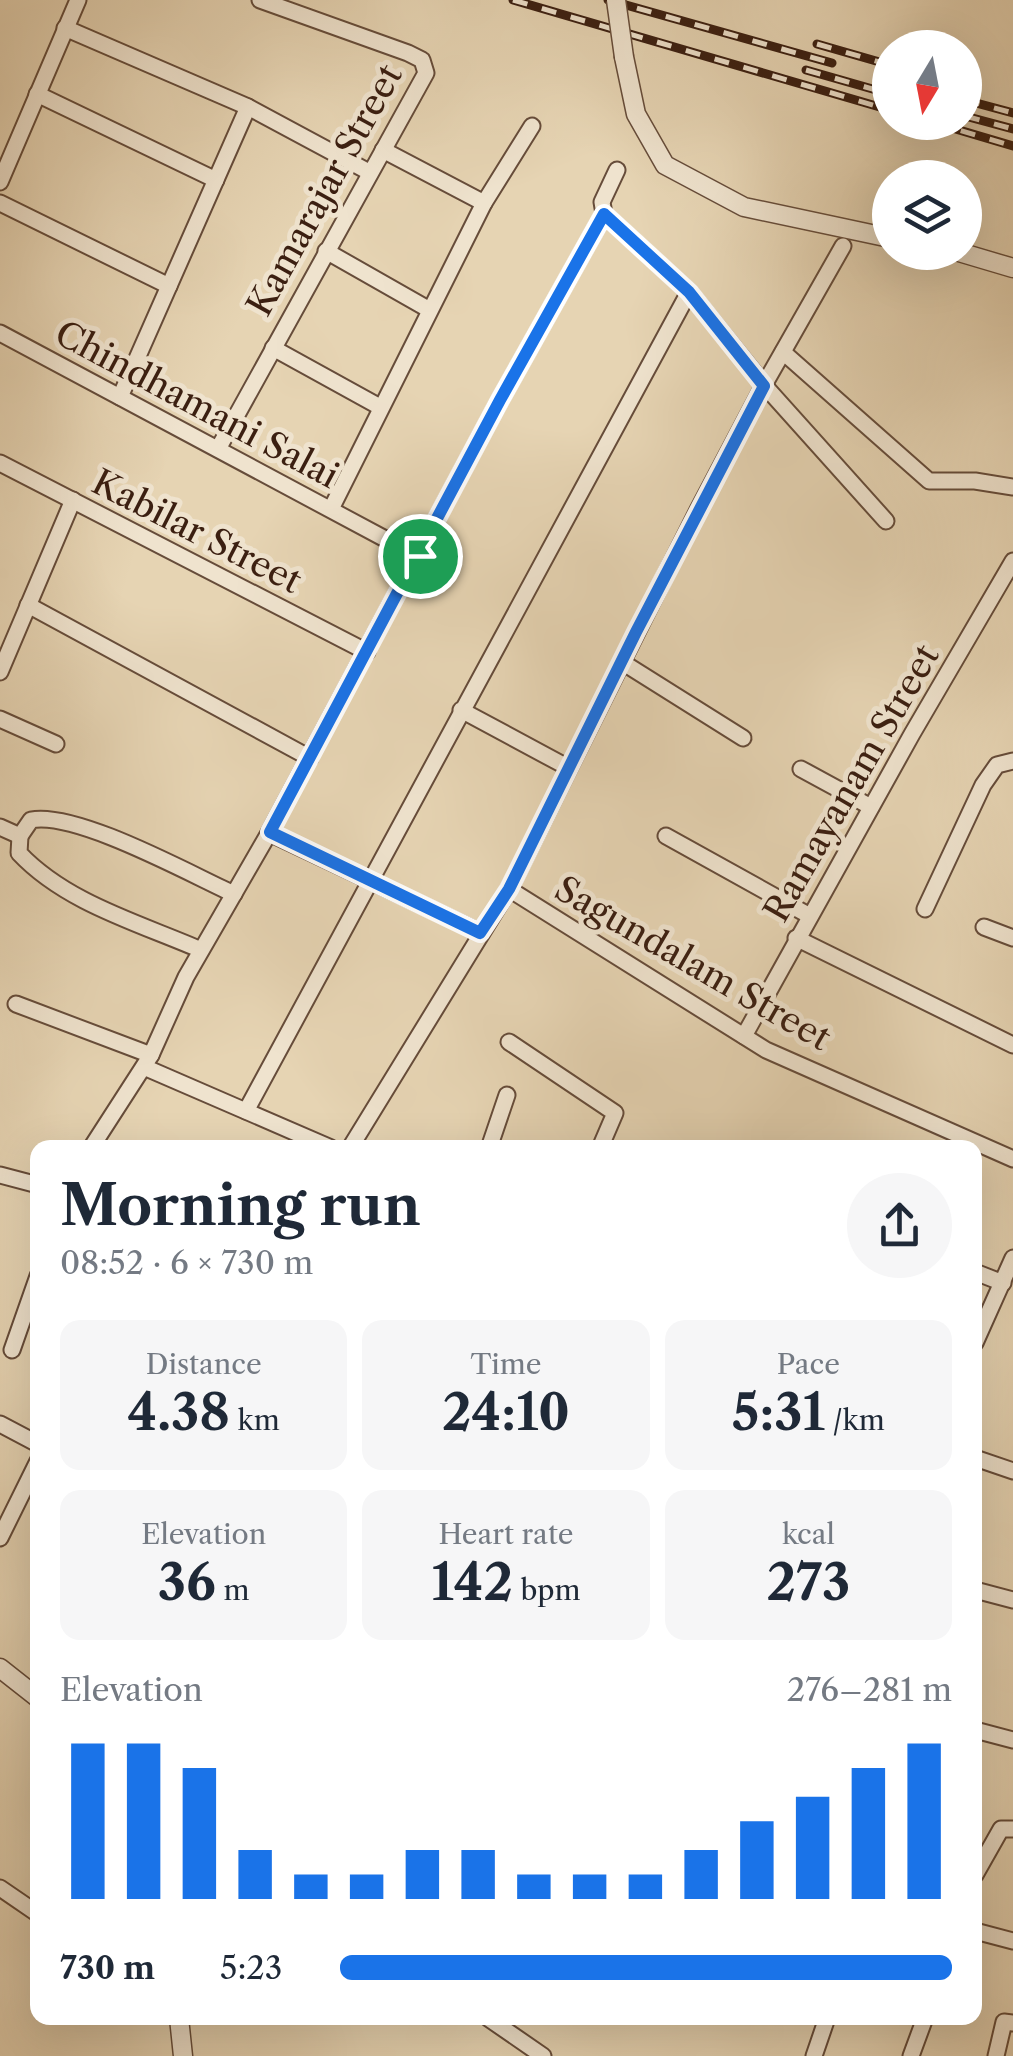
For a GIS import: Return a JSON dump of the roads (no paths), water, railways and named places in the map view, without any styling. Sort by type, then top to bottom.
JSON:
[{"type":"street","points":[[0,182],[78,0]]},
{"type":"street","name":"Kamarajar Street","points":[[218,449],[424,79],[426,67],[422,60],[338,26],[260,0]]},
{"type":"street","points":[[616,0],[636,114],[665,164],[744,206],[872,234]]},
{"type":"street","points":[[65,28],[248,107],[369,172]]},
{"type":"street","points":[[37,94],[216,180]]},
{"type":"street","points":[[120,397],[248,107]]},
{"type":"street","points":[[330,509],[428,308],[484,203],[532,126]]},
{"type":"street","points":[[383,150],[484,203]]},
{"type":"street","points":[[617,170],[602,202],[604,214],[689,292],[764,386],[886,522]]},
{"type":"street","points":[[0,202],[169,286]]},
{"type":"street","points":[[95,1140],[148,1061],[201,950],[270,832],[500,400],[604,214]]},
{"type":"street","points":[[355,1140],[509,889],[764,386],[843,246]]},
{"type":"street","points":[[326,251],[428,308]]},
{"type":"street","points":[[982,259],[1013,268]]},
{"type":"street","points":[[246,1111],[689,292]]},
{"type":"street","name":"Chindhamani Salai","points":[[0,333],[420,556]]},
{"type":"street","points":[[272,348],[380,407]]},
{"type":"street","points":[[783,352],[929,481],[975,481],[1013,487]]},
{"type":"street","name":"Kabilar Street","points":[[0,463],[368,652]]},
{"type":"street","points":[[0,672],[73,500]]},
{"type":"street","name":"Ramayanam Street","points":[[744,1036],[796,938],[1013,561]]},
{"type":"street","points":[[28,605],[310,758]]},
{"type":"street","points":[[622,662],[743,738]]},
{"type":"street","points":[[461,710],[569,768]]},
{"type":"street","points":[[0,719],[56,744]]},
{"type":"street","points":[[925,909],[983,785],[997,765],[1013,761]]},
{"type":"street","points":[[802,769],[872,807]]},
{"type":"street","points":[[201,950],[67,893],[34,870],[18,853],[20,836],[31,820],[45,817],[82,826],[234,894]]},
{"type":"street","points":[[0,827],[20,836]]},
{"type":"street","points":[[270,832],[480,933]]},
{"type":"street","points":[[666,836],[810,916]]},
{"type":"street","name":"Sagundalam Street","points":[[509,889],[766,1050],[970,1140]]},
{"type":"street","points":[[984,927],[1013,938]]},
{"type":"street","points":[[796,938],[1013,1045]]},
{"type":"street","points":[[16,1004],[148,1061],[312,1140]]},
{"type":"street","points":[[509,1042],[615,1113],[603,1140]]},
{"type":"street","points":[[492,1140],[507,1095]]},
{"type":"street","name":"Sagundalam Street","points":[[982,1145],[1013,1159]]},
{"type":"street","points":[[0,1176],[30,1183]]},
{"type":"street","points":[[982,1328],[1013,1258]]},
{"type":"street","points":[[982,1274],[1003,1282]]},
{"type":"street","points":[[12,1350],[30,1299]]},
{"type":"street","points":[[0,1424],[30,1440]]},
{"type":"street","points":[[982,1460],[1013,1470]]},
{"type":"street","points":[[0,1538],[30,1477]]},
{"type":"street","points":[[982,1592],[1013,1600]]},
{"type":"street","points":[[0,1668],[30,1692]]},
{"type":"street","points":[[982,1732],[1013,1740]]},
{"type":"street","points":[[982,1858],[1001,1829],[1013,1830]]},
{"type":"street","points":[[0,1888],[30,1909]]},
{"type":"street","points":[[982,1932],[1013,1940]]},
{"type":"street","points":[[996,2056],[1009,2022]]},
{"type":"street","points":[[177,2025],[183,2056]]},
{"type":"street","points":[[498,2025],[543,2056]]},
{"type":"street","points":[[814,2056],[825,2025]]},
{"type":"street","points":[[911,2056],[922,2025]]},
{"type":"railway","points":[[513,0],[872,105]]},
{"type":"railway","points":[[608,0],[832,63]]},
{"type":"railway","points":[[817,44],[872,60]]},
{"type":"railway","points":[[806,70],[872,89]]},
{"type":"railway","points":[[982,105],[1013,113]]},
{"type":"railway","points":[[982,121],[1013,129]]},
{"type":"railway","points":[[982,137],[1013,146]]}]
